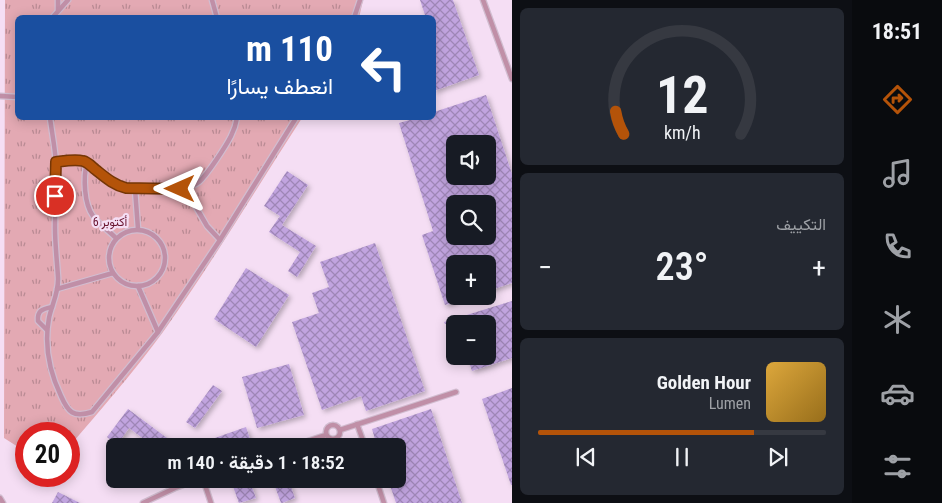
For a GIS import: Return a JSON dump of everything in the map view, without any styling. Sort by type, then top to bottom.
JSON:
[{"type":"lane","points":[[58,0],[58,10]]},
{"type":"lane","points":[[54,15],[68,0]]},
{"type":"lane","points":[[212,0],[216,15]]},
{"type":"lane","points":[[355,15],[360,0]]},
{"type":"lane","points":[[483,0],[512,79]]},
{"type":"lane","points":[[0,96],[15,96]]},
{"type":"lane","points":[[50,120],[56,162],[55,229],[58,279],[47,330],[47,348],[49,366],[54,383],[66,408],[74,414],[83,415],[92,412],[158,332],[220,240],[295,120]]},
{"type":"lane","points":[[56,162],[82,161],[117,186],[126,188],[185,188],[194,186],[201,181],[231,136],[237,120]]},
{"type":"lane","points":[[87,163],[85,177],[87,203],[94,217],[116,238]]},
{"type":"lane","points":[[135,188],[138,229]]},
{"type":"lane","points":[[185,188],[207,226],[220,240]]},
{"type":"lane","points":[[138,229],[147,231],[160,241],[164,249],[165,258],[160,274],[146,285],[138,286],[124,283],[118,279],[113,273],[108,259],[109,251],[116,238],[130,230],[138,229]]},
{"type":"lane","points":[[57,290],[113,273]]},
{"type":"lane","points":[[138,286],[158,332]]},
{"type":"lane","points":[[47,330],[38,321],[38,315],[41,310],[52,306]]},
{"type":"lane","points":[[340,430],[456,392]]},
{"type":"lane","points":[[357,424],[361,438]]},
{"type":"lane","points":[[326,434],[329,426],[336,425],[340,430]]},
{"type":"lane","points":[[326,434],[331,439],[337,438],[340,430]]},
{"type":"lane","points":[[315,438],[326,434]]},
{"type":"lane","points":[[143,503],[175,488]]},
{"type":"lane","points":[[205,488],[211,503]]},
{"type":"lane","points":[[379,488],[384,503]]},
{"type":"lane","points":[[0,498],[2,503]]},
{"type":"green space","name":"6 أكتوبر","points":[[5,0],[363,0],[360,15],[15,15],[15,120],[301,120],[163,332],[80,434],[80,422],[15,422],[15,445],[4,438]]},
{"type":"building","points":[[420,0],[453,0],[479,75],[436,90],[436,15],[425,15]]},
{"type":"building","points":[[486,95],[512,174],[512,283],[496,288],[496,255],[446,255],[445,305],[422,235],[433,231],[399,123],[410,120],[436,120],[436,111]]},
{"type":"building","points":[[287,171],[308,185],[282,225],[316,246],[297,277],[288,271],[300,252],[269,232],[280,216],[264,206]]},
{"type":"building","points":[[375,243],[425,391],[366,411],[361,396],[322,410],[292,322],[319,313],[312,293],[329,287],[320,262]]},
{"type":"building","points":[[246,268],[289,295],[256,347],[214,319]]},
{"type":"building","points":[[512,301],[512,358],[496,363],[496,315],[467,315]]},
{"type":"building","points":[[289,364],[304,415],[257,428],[242,377]]},
{"type":"building","points":[[470,365],[490,365],[472,371]]},
{"type":"building","points":[[213,385],[222,391],[195,428],[186,422]]},
{"type":"building","points":[[512,388],[512,485],[511,485],[482,399]]},
{"type":"building","points":[[128,409],[167,438],[142,438],[129,428],[122,438],[107,437]]},
{"type":"building","points":[[431,409],[462,503],[396,503],[391,488],[406,488],[406,438],[375,438],[372,429]]},
{"type":"building","points":[[246,427],[250,438],[215,438]]},
{"type":"building","points":[[234,488],[252,488],[256,498],[239,503]]},
{"type":"building","points":[[276,488],[291,488],[295,498],[281,503]]},
{"type":"building","points":[[58,492],[80,503],[52,503]]},
{"type":"route","points":[[55,196],[56,162],[76,160],[87,163],[117,186],[126,188],[180,189]]}]
